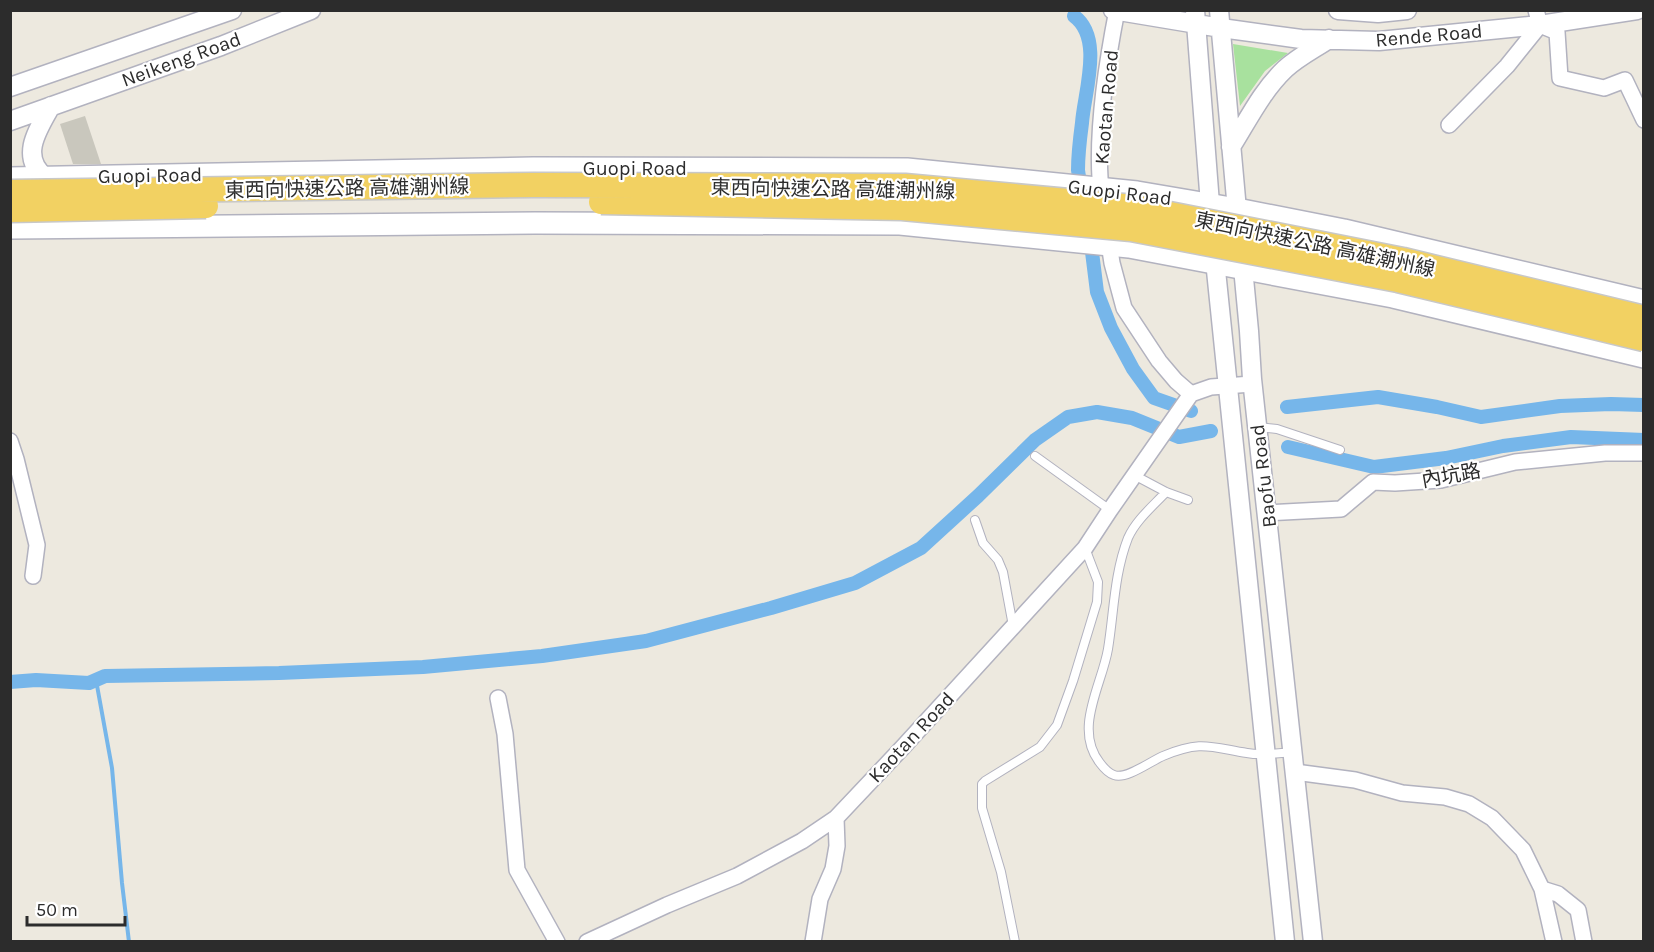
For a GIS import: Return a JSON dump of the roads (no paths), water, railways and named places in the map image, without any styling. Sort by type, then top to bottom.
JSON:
[{"type":"highway","name":"東西向快速公路 高雄潮州線","points":[[10,192],[522,186],[905,186],[1134,207],[1403,260],[1644,318]]},
{"type":"highway","name":"東西向快速公路 高雄潮州線","points":[[10,210],[534,200],[902,208],[1131,229],[1398,280],[1644,339]]},
{"type":"main road","name":"Guopi Road","points":[[10,178],[533,168],[908,169],[1137,192],[1237,209],[1344,230],[1644,301]]},
{"type":"main road","points":[[10,228],[535,223],[900,224],[1129,247],[1393,297],[1644,357]]},
{"type":"street","name":"Neikeng Road","points":[[10,121],[221,46],[311,10]]},
{"type":"street","name":"Rende Road","points":[[1338,10],[1378,13],[1407,10]]},
{"type":"street","name":"Rende Road","points":[[1220,19],[1301,39],[1379,41],[1538,18],[1637,10]]},
{"type":"street","points":[[1116,11],[1220,19]]},
{"type":"street","name":"Kaotan Road","points":[[587,942],[737,876],[802,841],[836,818],[1085,548],[1189,397],[1159,361],[1124,308],[1105,245],[1096,188],[1102,112],[1116,11]]},
{"type":"street","name":"Neikeng Road","points":[[10,87],[224,12]]},
{"type":"street","name":"Baofu Road","points":[[1196,17],[1215,263],[1285,942]]},
{"type":"street","points":[[1449,125],[1507,66],[1538,18],[1557,32],[1560,78],[1604,88],[1625,80],[1644,120]]},
{"type":"street","name":"Baofu Road","points":[[1220,19],[1252,384],[1313,942]]},
{"type":"street","points":[[1232,147],[1264,93],[1278,77],[1296,60],[1329,39]]},
{"type":"street","points":[[45,177],[37,171],[34,164],[33,144],[36,132],[51,106]]},
{"type":"street","points":[[1189,397],[1211,387],[1252,384]]},
{"type":"street","points":[[10,441],[37,545],[33,576]]},
{"type":"street","name":"內坑路","points":[[1267,513],[1341,509],[1373,482],[1440,480],[1515,462],[1605,453],[1644,453]]},
{"type":"street","points":[[498,698],[505,734],[517,870],[557,942]]},
{"type":"street","points":[[1295,772],[1355,780],[1402,794],[1445,797],[1469,804],[1492,818],[1523,850],[1542,889],[1554,942]]},
{"type":"street","points":[[813,942],[820,899],[833,869],[837,846],[836,818]]},
{"type":"street","points":[[1542,889],[1557,894],[1578,910],[1584,942]]},
{"type":"lane","points":[[1257,427],[1276,429],[1340,450]]},
{"type":"lane","points":[[1035,456],[1110,510]]},
{"type":"lane","points":[[1134,475],[1166,492],[1188,500]]},
{"type":"lane","points":[[1166,492],[1136,525],[1129,537],[1117,575],[1107,655],[1091,706],[1090,741],[1096,758],[1114,776],[1126,775],[1161,756],[1195,746],[1216,747],[1249,754],[1293,752]]},
{"type":"lane","points":[[975,520],[983,543],[998,560],[1003,572],[1013,626]]},
{"type":"lane","points":[[1015,942],[1001,872],[982,808],[982,784],[1040,747],[1057,725],[1097,602],[1098,582],[1085,548]]},
{"type":"waterway","points":[[1074,16],[1083,26],[1090,52],[1078,158],[1082,193]]},
{"type":"waterway","points":[[1090,236],[1097,292],[1111,328],[1133,369],[1154,398],[1191,411]]},
{"type":"waterway","points":[[1287,407],[1378,397],[1481,417],[1560,406],[1644,405]]},
{"type":"waterway","points":[[10,682],[36,680],[89,683],[105,676],[279,673],[423,667],[542,656],[646,641],[855,583],[921,548],[1035,440],[1068,417],[1097,412],[1132,418],[1179,437],[1211,431]]},
{"type":"waterway","points":[[1288,447],[1374,467],[1446,458],[1503,446],[1571,437],[1644,440]]},
{"type":"waterway","points":[[96,680],[112,768],[129,942]]}]
